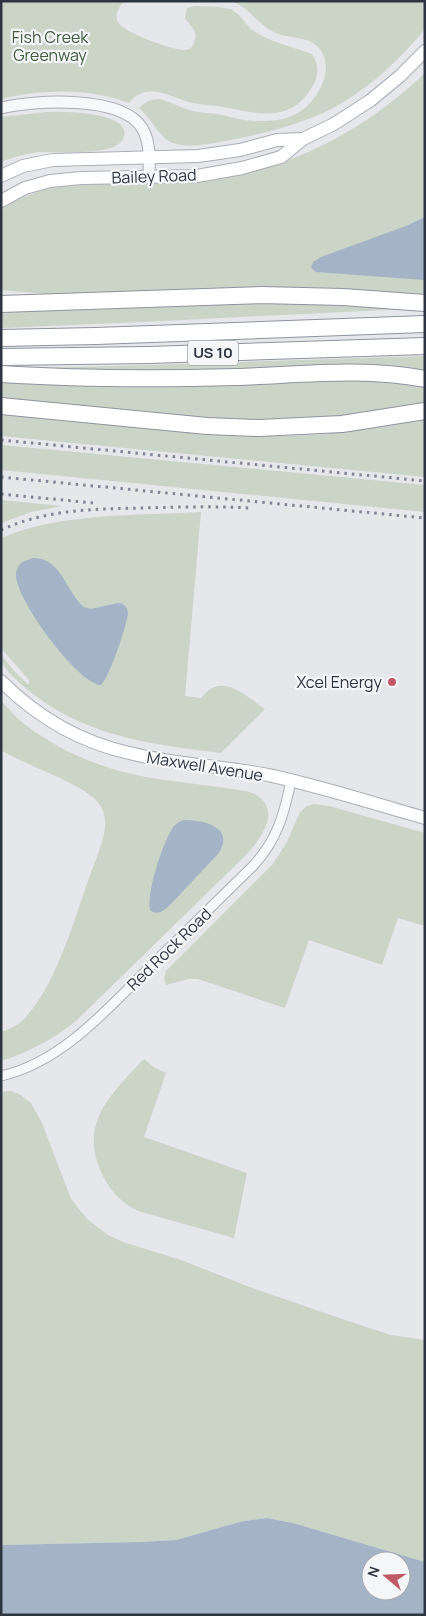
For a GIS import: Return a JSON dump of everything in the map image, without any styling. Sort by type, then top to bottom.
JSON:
[{"type":"highway","points":[[1,294],[84,301]]},
{"type":"highway","points":[[1,304],[283,295],[425,303]]},
{"type":"highway","name":"US 10","points":[[1,338],[425,324]]},
{"type":"highway","name":"US 10","points":[[1,357],[148,355],[425,346]]},
{"type":"highway","points":[[1,374],[203,378],[359,373],[425,379]]},
{"type":"highway","points":[[1,406],[207,426],[259,428],[342,424],[425,411]]},
{"type":"main road","name":"Bailey Road","points":[[1,201],[25,188],[50,181],[75,178],[197,176],[242,168],[281,157],[303,139],[334,124],[371,100],[400,76],[425,51]]},
{"type":"main road","name":"Bailey Road","points":[[1,176],[23,166],[52,160],[211,155],[240,150],[277,140],[303,139]]},
{"type":"main road","name":"Maxwell Avenue","points":[[1,681],[43,716],[64,728],[105,746],[146,757],[254,773],[291,781],[425,818]]},
{"type":"street","points":[[1,108],[28,103],[64,102],[93,105],[120,111],[133,118],[141,126],[148,143],[149,177]]},
{"type":"street","name":"Red Rock Road","points":[[1,1076],[18,1072],[37,1063],[84,1031],[253,866],[277,832],[285,809],[291,781]]},
{"type":"green space","name":"Fish Creek Greenway","points":[[1,1],[125,1],[117,14],[118,22],[122,26],[139,36],[180,50],[189,49],[196,36],[185,18],[187,8],[195,6],[231,9],[251,29],[262,36],[312,54],[317,66],[317,75],[312,87],[303,99],[293,107],[282,112],[271,113],[258,113],[196,104],[168,94],[151,91],[136,96],[129,103],[98,95],[66,92],[33,93],[1,99]]},
{"type":"green space","points":[[231,1],[425,1],[425,29],[401,56],[374,81],[328,111],[271,131],[209,144],[180,145],[168,141],[139,108],[151,100],[160,99],[192,111],[240,119],[275,120],[289,117],[302,110],[310,103],[322,85],[326,64],[317,46],[302,39],[285,36],[268,29],[243,7]]},
{"type":"green space","points":[[425,73],[425,298],[130,292],[46,294],[1,290],[1,210],[22,198],[43,190],[65,186],[109,183],[155,184],[213,180],[247,173],[280,163],[342,135],[371,117]]},
{"type":"green space","points":[[46,112],[80,113],[108,118],[118,123],[124,130],[123,139],[118,145],[97,151],[38,152],[1,162],[1,117]]},
{"type":"green space","points":[[266,299],[404,309],[1,328],[1,311],[87,310],[248,302]]},
{"type":"green space","points":[[425,356],[425,373],[25,368],[116,366]]},
{"type":"green space","points":[[1,378],[346,378],[425,387],[425,407],[371,417],[262,424],[1,399]]},
{"type":"green space","points":[[1,415],[236,436],[285,436],[330,434],[329,429],[425,415],[425,477],[1,436]]},
{"type":"green space","points":[[1,445],[425,485],[425,512],[1,470]]},
{"type":"green space","points":[[1,500],[62,506],[31,512],[1,523]]},
{"type":"green space","points":[[201,512],[185,696],[201,698],[209,690],[217,686],[225,686],[241,692],[265,709],[221,753],[141,741],[91,727],[44,702],[8,672],[3,664],[1,655],[29,685],[29,680],[1,648],[1,538],[25,530],[74,519]]},
{"type":"green space","points":[[1,701],[20,721],[49,741],[94,763],[141,776],[250,792],[260,798],[266,805],[268,813],[264,830],[247,854],[77,1020],[41,1044],[1,1061],[1,1032],[15,1026],[27,1016],[48,985],[64,950],[102,840],[105,818],[100,805],[83,790],[1,750]]},
{"type":"green space","points":[[314,804],[329,806],[425,833],[425,926],[398,918],[382,965],[309,940],[285,1008],[198,979],[188,979],[166,985],[164,978],[166,971],[273,864],[287,842],[300,812],[307,806]]},
{"type":"green space","points":[[144,1059],[155,1068],[166,1073],[144,1137],[247,1173],[234,1238],[138,1211],[117,1196],[103,1176],[96,1157],[94,1141],[96,1125],[101,1111],[110,1098]]},
{"type":"green space","points":[[10,1091],[19,1094],[31,1103],[42,1123],[71,1199],[87,1219],[108,1235],[123,1242],[181,1260],[247,1286],[345,1320],[391,1335],[425,1340],[425,1562],[411,1558],[411,1551],[388,1551],[293,1523],[267,1518],[243,1521],[176,1540],[1,1545],[1,1092]]},
{"type":"water","points":[[425,217],[425,280],[316,272],[311,268],[313,262],[321,257],[406,226]]},
{"type":"water","points":[[33,558],[42,559],[57,569],[72,593],[84,607],[91,609],[118,603],[123,604],[127,608],[127,618],[122,638],[109,672],[101,685],[91,681],[64,657],[50,640],[26,603],[19,588],[16,572],[22,562]]},
{"type":"water","points":[[184,820],[192,820],[216,827],[221,832],[223,845],[218,854],[168,907],[157,913],[150,910],[149,902],[153,879],[165,842],[175,825]]},
{"type":"water","points":[[267,1518],[293,1523],[388,1551],[361,1551],[361,1601],[411,1601],[411,1558],[425,1562],[425,1615],[1,1615],[1,1545],[176,1540],[243,1521]]},
{"type":"railway","points":[[1,440],[425,481]]},
{"type":"railway","points":[[1,477],[425,518]]},
{"type":"railway","points":[[1,494],[93,503]]},
{"type":"railway","points":[[1,530],[18,523],[53,514],[89,510],[196,507],[249,508]]},
{"type":"place","name":"Xcel Energy","points":[[392,682]]}]
